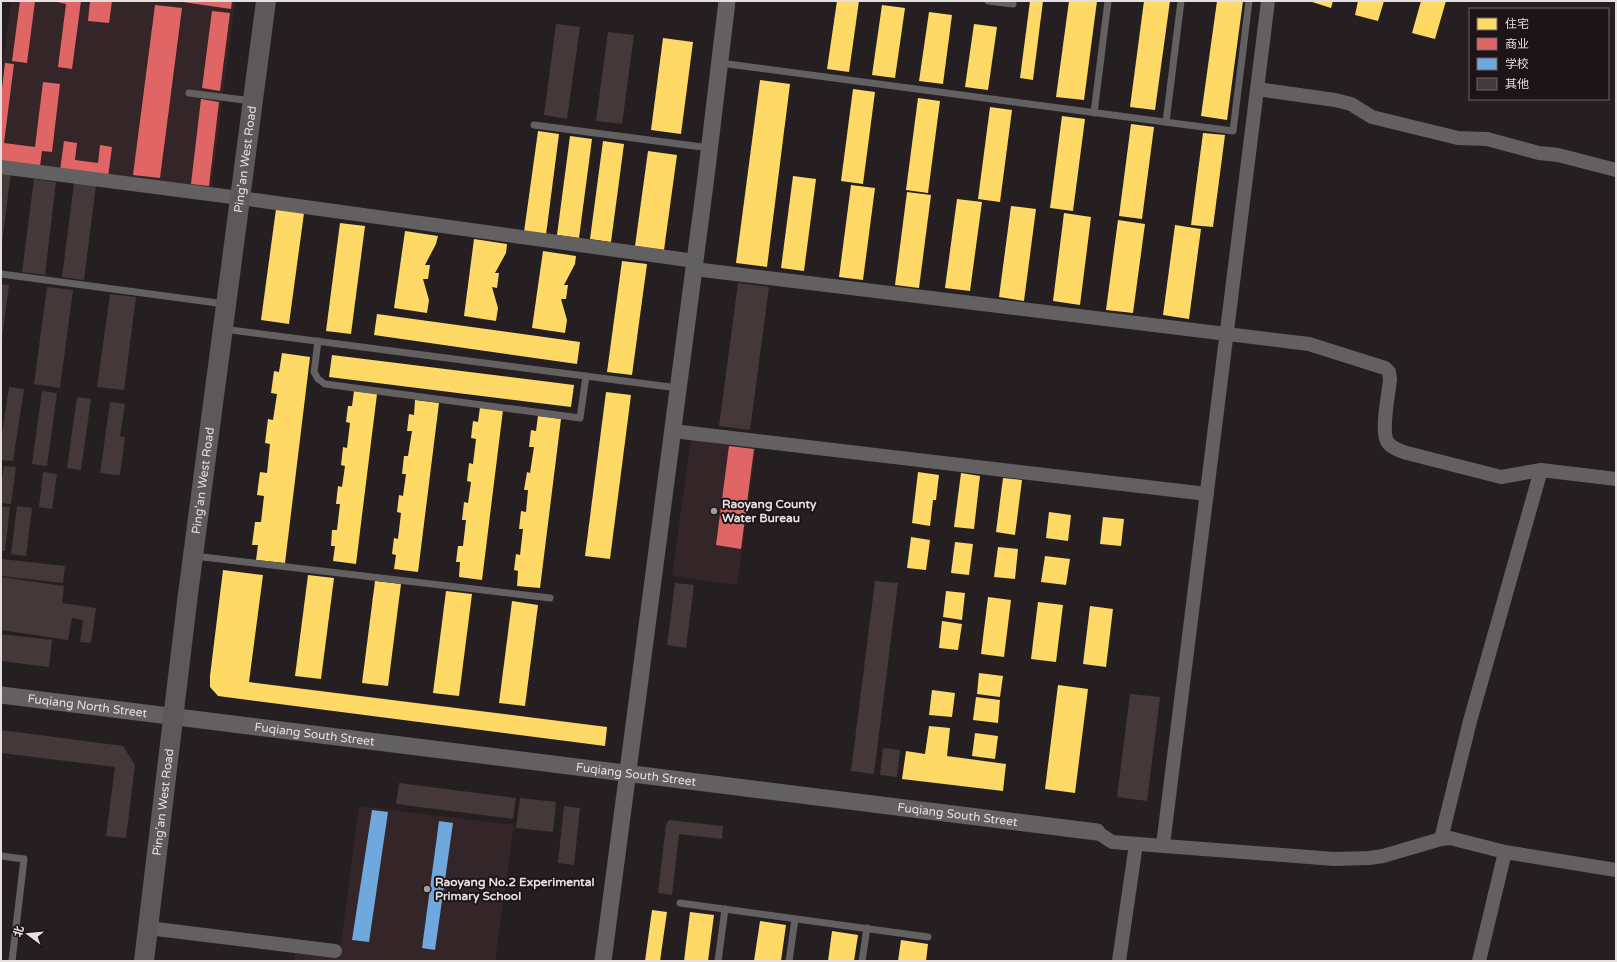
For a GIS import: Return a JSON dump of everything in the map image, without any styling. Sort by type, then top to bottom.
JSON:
[{"type":"main road","name":"Ping'an West Road","points":[[144,961],[193,556],[266,1]]},
{"type":"street","points":[[603,961],[710,148],[727,1]]},
{"type":"street","points":[[1163,845],[1268,1]]},
{"type":"street","points":[[1257,89],[1335,100],[1351,104],[1372,117],[1388,121],[1458,138],[1487,139],[1616,170]]},
{"type":"street","points":[[1,167],[240,198],[694,265],[1309,344],[1385,368],[1389,372],[1390,379],[1384,432],[1388,442],[1394,448],[1407,454],[1501,477],[1541,470],[1616,479]]},
{"type":"street","points":[[673,431],[1207,494]]},
{"type":"street","points":[[1441,838],[1470,721],[1541,470]]},
{"type":"street","name":"Fuqiang North Street","points":[[1,695],[174,716]]},
{"type":"street","name":"Fuqiang South Street","points":[[174,716],[1097,832]]},
{"type":"street","points":[[1097,832],[1112,842],[1334,859],[1383,856],[1441,838],[1450,838],[1505,852],[1616,870]]},
{"type":"street","points":[[1119,961],[1136,844]]},
{"type":"street","points":[[1479,961],[1505,852]]},
{"type":"street","points":[[148,928],[335,952]]},
{"type":"lane","points":[[988,1],[1013,4]]},
{"type":"lane","points":[[1094,113],[1108,1]]},
{"type":"lane","points":[[1166,122],[1181,1]]},
{"type":"lane","points":[[720,63],[1233,131],[1249,1]]},
{"type":"lane","points":[[189,93],[253,101]]},
{"type":"lane","points":[[534,125],[710,148]]},
{"type":"lane","points":[[1,274],[226,304]]},
{"type":"lane","points":[[223,329],[678,388]]},
{"type":"lane","points":[[318,341],[314,372],[318,379],[325,384],[580,418],[586,376]]},
{"type":"lane","points":[[193,556],[550,598]]},
{"type":"lane","points":[[1,856],[24,859],[12,961]]},
{"type":"lane","points":[[680,903],[928,937]]},
{"type":"lane","points":[[718,961],[725,909]]},
{"type":"lane","points":[[789,961],[795,919]]},
{"type":"lane","points":[[862,961],[867,928]]},
{"type":"shaded area","points":[[11,1],[235,1],[211,190],[1,163],[1,79]]},
{"type":"shaded area","name":"Raoyang County Water Bureau","points":[[691,438],[756,447],[737,585],[672,576]]},
{"type":"shaded area","name":"Raoyang No.2 Experimental Primary School","points":[[359,806],[514,825],[495,961],[294,961],[295,953],[339,958]]},
{"type":"building: 住宅","points":[[837,1],[859,1],[849,72],[827,69]]},
{"type":"building: 住宅","points":[[1030,1],[1043,1],[1033,80],[1020,78]]},
{"type":"building: 住宅","points":[[1069,1],[1097,1],[1084,100],[1056,97]]},
{"type":"building: 住宅","points":[[1144,1],[1170,1],[1155,110],[1130,107]]},
{"type":"building: 住宅","points":[[1217,1],[1243,1],[1227,120],[1201,116]]},
{"type":"building: 住宅","points":[[1309,1],[1333,1],[1331,8]]},
{"type":"building: 住宅","points":[[1358,1],[1384,1],[1378,21],[1355,15]]},
{"type":"building: 住宅","points":[[1421,1],[1446,1],[1435,39],[1412,33]]},
{"type":"building: 住宅","points":[[882,5],[905,8],[895,78],[872,75]]},
{"type":"building: 住宅","points":[[929,12],[952,15],[943,84],[919,81]]},
{"type":"building: 住宅","points":[[974,24],[997,27],[988,90],[965,87]]},
{"type":"building: 住宅","points":[[663,38],[693,42],[681,134],[651,130]]},
{"type":"building: 住宅","points":[[760,80],[790,84],[767,267],[736,263]]},
{"type":"building: 住宅","points":[[853,89],[875,92],[863,184],[841,181]]},
{"type":"building: 住宅","points":[[918,98],[940,101],[928,193],[906,190]]},
{"type":"building: 住宅","points":[[990,107],[1012,110],[1000,202],[978,199]]},
{"type":"building: 住宅","points":[[1062,116],[1085,119],[1073,211],[1050,208]]},
{"type":"building: 住宅","points":[[1131,124],[1154,127],[1142,219],[1119,216]]},
{"type":"building: 住宅","points":[[538,131],[559,134],[546,235],[524,232]]},
{"type":"building: 住宅","points":[[1203,133],[1225,135],[1213,227],[1191,225]]},
{"type":"building: 住宅","points":[[570,136],[592,139],[579,238],[557,235]]},
{"type":"building: 住宅","points":[[603,141],[624,144],[611,242],[590,239]]},
{"type":"building: 住宅","points":[[648,151],[677,155],[664,250],[635,246]]},
{"type":"building: 住宅","points":[[793,176],[816,179],[804,271],[781,268]]},
{"type":"building: 住宅","points":[[851,185],[875,188],[863,280],[839,277]]},
{"type":"building: 住宅","points":[[907,192],[931,195],[919,288],[895,285]]},
{"type":"building: 住宅","points":[[957,199],[982,202],[970,291],[945,288]]},
{"type":"building: 住宅","points":[[1011,206],[1036,209],[1024,301],[999,297]]},
{"type":"building: 住宅","points":[[276,209],[304,213],[289,324],[261,320]]},
{"type":"building: 住宅","points":[[1064,213],[1091,217],[1080,305],[1053,301]]},
{"type":"building: 住宅","points":[[1118,220],[1145,224],[1133,313],[1106,310]]},
{"type":"building: 住宅","points":[[340,223],[365,226],[351,334],[326,331]]},
{"type":"building: 住宅","points":[[1175,225],[1201,229],[1189,319],[1163,315]]},
{"type":"building: 住宅","points":[[405,231],[438,236],[436,244],[425,265],[430,265],[428,279],[423,279],[429,300],[427,313],[394,308]]},
{"type":"building: 住宅","points":[[474,239],[507,244],[506,253],[495,273],[499,273],[497,288],[492,287],[498,308],[496,321],[464,316]]},
{"type":"building: 住宅","points":[[543,251],[576,256],[575,264],[564,285],[568,285],[566,299],[561,299],[567,320],[565,333],[532,328]]},
{"type":"building: 住宅","points":[[622,261],[647,264],[632,375],[607,372]]},
{"type":"building: 住宅","points":[[377,314],[580,342],[577,364],[374,335]]},
{"type":"building: 住宅","points":[[282,353],[310,357],[285,563],[256,560],[258,545],[252,545],[255,522],[261,522],[264,496],[257,495],[260,472],[267,473],[270,444],[265,443],[268,419],[273,420],[277,394],[271,393],[274,371],[279,372]]},
{"type":"building: 住宅","points":[[332,355],[574,385],[571,407],[329,377]]},
{"type":"building: 住宅","points":[[354,391],[377,394],[356,564],[333,561],[335,546],[331,546],[332,530],[337,530],[340,504],[336,504],[338,486],[342,487],[345,466],[341,465],[343,447],[347,448],[350,423],[346,422],[348,406],[352,406]]},
{"type":"building: 住宅","points":[[606,392],[631,395],[610,559],[585,556]]},
{"type":"building: 住宅","points":[[415,400],[439,403],[418,572],[394,569],[396,555],[392,554],[394,538],[398,539],[401,513],[397,512],[399,495],[403,496],[406,474],[402,474],[404,456],[408,456],[412,431],[407,431],[409,414],[414,415]]},
{"type":"building: 住宅","points":[[480,407],[503,410],[482,580],[459,577],[460,562],[456,562],[458,546],[463,546],[466,520],[462,520],[464,502],[468,503],[471,482],[467,481],[469,463],[473,464],[476,439],[471,438],[473,421],[478,422]]},
{"type":"building: 住宅","points":[[538,416],[561,419],[540,588],[517,586],[518,571],[514,570],[516,554],[520,555],[523,529],[519,529],[521,511],[526,512],[528,490],[524,490],[527,472],[530,473],[534,447],[529,447],[531,430],[536,431]]},
{"type":"building: 住宅","points":[[918,472],[939,475],[936,500],[933,500],[930,526],[912,523]]},
{"type":"building: 住宅","points":[[961,473],[980,476],[974,529],[954,527]]},
{"type":"building: 住宅","points":[[1003,478],[1022,480],[1015,535],[996,532]]},
{"type":"building: 住宅","points":[[1049,512],[1071,515],[1068,541],[1046,538]]},
{"type":"building: 住宅","points":[[1103,517],[1124,519],[1121,546],[1100,544]]},
{"type":"building: 住宅","points":[[911,537],[930,540],[926,570],[907,568]]},
{"type":"building: 住宅","points":[[955,542],[973,544],[969,575],[951,573]]},
{"type":"building: 住宅","points":[[998,547],[1018,549],[1015,579],[994,577]]},
{"type":"building: 住宅","points":[[1045,556],[1070,559],[1066,585],[1041,582]]},
{"type":"building: 住宅","points":[[223,570],[263,575],[249,682],[607,727],[605,746],[218,696],[210,687],[210,676]]},
{"type":"building: 住宅","points":[[308,575],[334,578],[321,679],[295,676]]},
{"type":"building: 住宅","points":[[375,581],[401,584],[388,686],[362,683]]},
{"type":"building: 住宅","points":[[446,591],[472,594],[459,696],[433,693]]},
{"type":"building: 住宅","points":[[946,591],[965,593],[962,620],[943,617]]},
{"type":"building: 住宅","points":[[988,597],[1011,600],[1004,657],[981,654]]},
{"type":"building: 住宅","points":[[512,601],[538,605],[525,706],[499,703]]},
{"type":"building: 住宅","points":[[1038,602],[1063,605],[1056,662],[1031,659]]},
{"type":"building: 住宅","points":[[1090,606],[1113,609],[1106,667],[1083,664]]},
{"type":"building: 住宅","points":[[942,621],[962,624],[958,650],[939,648]]},
{"type":"building: 住宅","points":[[979,673],[1003,676],[1000,697],[977,694]]},
{"type":"building: 住宅","points":[[1058,685],[1088,689],[1075,793],[1045,789]]},
{"type":"building: 住宅","points":[[932,690],[955,693],[952,717],[929,715]]},
{"type":"building: 住宅","points":[[976,697],[1000,700],[998,723],[973,720]]},
{"type":"building: 住宅","points":[[929,726],[950,728],[947,756],[1006,764],[1003,791],[902,779],[906,751],[925,754]]},
{"type":"building: 住宅","points":[[975,733],[998,736],[995,759],[972,756]]},
{"type":"building: 住宅","points":[[652,910],[667,912],[660,961],[645,961]]},
{"type":"building: 住宅","points":[[690,912],[714,915],[708,961],[684,961]]},
{"type":"building: 住宅","points":[[760,921],[786,925],[781,961],[754,961]]},
{"type":"building: 住宅","points":[[832,931],[858,935],[854,961],[828,961]]},
{"type":"building: 住宅","points":[[901,940],[928,944],[926,961],[898,961]]},
{"type":"building: 商业","points":[[20,1],[35,1],[27,63],[12,61]]},
{"type":"building: 商业","points":[[53,1],[81,1],[72,69],[58,67],[66,4]]},
{"type":"building: 商业","points":[[90,1],[112,1],[109,23],[88,21]]},
{"type":"building: 商业","points":[[176,1],[232,1],[231,9]]},
{"type":"building: 商业","points":[[155,5],[182,8],[160,178],[133,175]]},
{"type":"building: 商业","points":[[212,11],[230,13],[220,91],[202,88]]},
{"type":"building: 商业","points":[[5,63],[14,64],[4,143],[35,147],[43,82],[60,84],[52,152],[42,151],[40,166],[1,161],[1,97]]},
{"type":"building: 商业","points":[[201,99],[219,102],[209,186],[191,184]]},
{"type":"building: 商业","points":[[64,141],[77,143],[75,160],[98,163],[100,145],[112,147],[108,177],[60,170]]},
{"type":"building: 商业","points":[[729,446],[754,449],[741,549],[716,545]]},
{"type":"building: 学校","points":[[372,810],[388,812],[369,942],[352,940]]},
{"type":"building: 学校","points":[[439,821],[453,823],[435,950],[422,948]]},
{"type":"building: 其他","points":[[556,24],[580,27],[567,119],[544,115]]},
{"type":"building: 其他","points":[[608,32],[634,35],[622,124],[596,121]]},
{"type":"building: 其他","points":[[1,171],[11,172],[2,243],[1,243]]},
{"type":"building: 其他","points":[[34,179],[56,182],[45,275],[22,272]]},
{"type":"building: 其他","points":[[74,183],[96,185],[84,280],[62,277]]},
{"type":"building: 其他","points":[[738,283],[769,287],[750,430],[719,426]]},
{"type":"building: 其他","points":[[1,284],[9,285],[2,338],[1,338]]},
{"type":"building: 其他","points":[[47,287],[73,290],[60,388],[34,384]]},
{"type":"building: 其他","points":[[110,294],[136,297],[124,390],[97,387]]},
{"type":"building: 其他","points":[[9,387],[24,389],[13,461],[1,460],[1,440]]},
{"type":"building: 其他","points":[[42,391],[57,393],[47,466],[32,464]]},
{"type":"building: 其他","points":[[77,397],[91,399],[81,470],[67,468]]},
{"type":"building: 其他","points":[[110,402],[125,404],[120,436],[125,437],[120,475],[100,473]]},
{"type":"building: 其他","points":[[4,466],[16,467],[11,504],[1,503],[1,487]]},
{"type":"building: 其他","points":[[43,472],[57,474],[52,509],[39,507]]},
{"type":"building: 其他","points":[[1,506],[10,507],[5,551],[1,551]]},
{"type":"building: 其他","points":[[17,506],[32,508],[26,556],[11,554]]},
{"type":"building: 其他","points":[[2,559],[65,566],[63,583],[1,576]]},
{"type":"building: 其他","points":[[1,577],[64,586],[62,603],[96,608],[91,643],[80,642],[83,620],[72,618],[68,640],[1,630]]},
{"type":"building: 其他","points":[[875,581],[898,583],[874,774],[851,771]]},
{"type":"building: 其他","points":[[675,583],[694,585],[686,648],[667,645]]},
{"type":"building: 其他","points":[[1,634],[52,640],[49,667],[1,661]]},
{"type":"building: 其他","points":[[1130,694],[1160,697],[1147,801],[1117,797]]},
{"type":"building: 其他","points":[[1,730],[123,746],[135,765],[126,838],[106,836],[115,767],[1,753]]},
{"type":"building: 其他","points":[[883,748],[900,750],[897,777],[880,775]]},
{"type":"building: 其他","points":[[399,783],[516,798],[513,819],[396,804]]},
{"type":"building: 其他","points":[[520,798],[556,802],[553,832],[516,828]]},
{"type":"building: 其他","points":[[564,806],[580,808],[574,865],[558,863]]},
{"type":"building: 其他","points":[[669,820],[723,826],[722,839],[679,834],[672,895],[658,893],[666,825]]},
{"type":"place","name":"Raoyang County Water Bureau","points":[[714,511]]},
{"type":"place","name":"Raoyang No.2 Experimental Primary School","points":[[427,889]]}]
